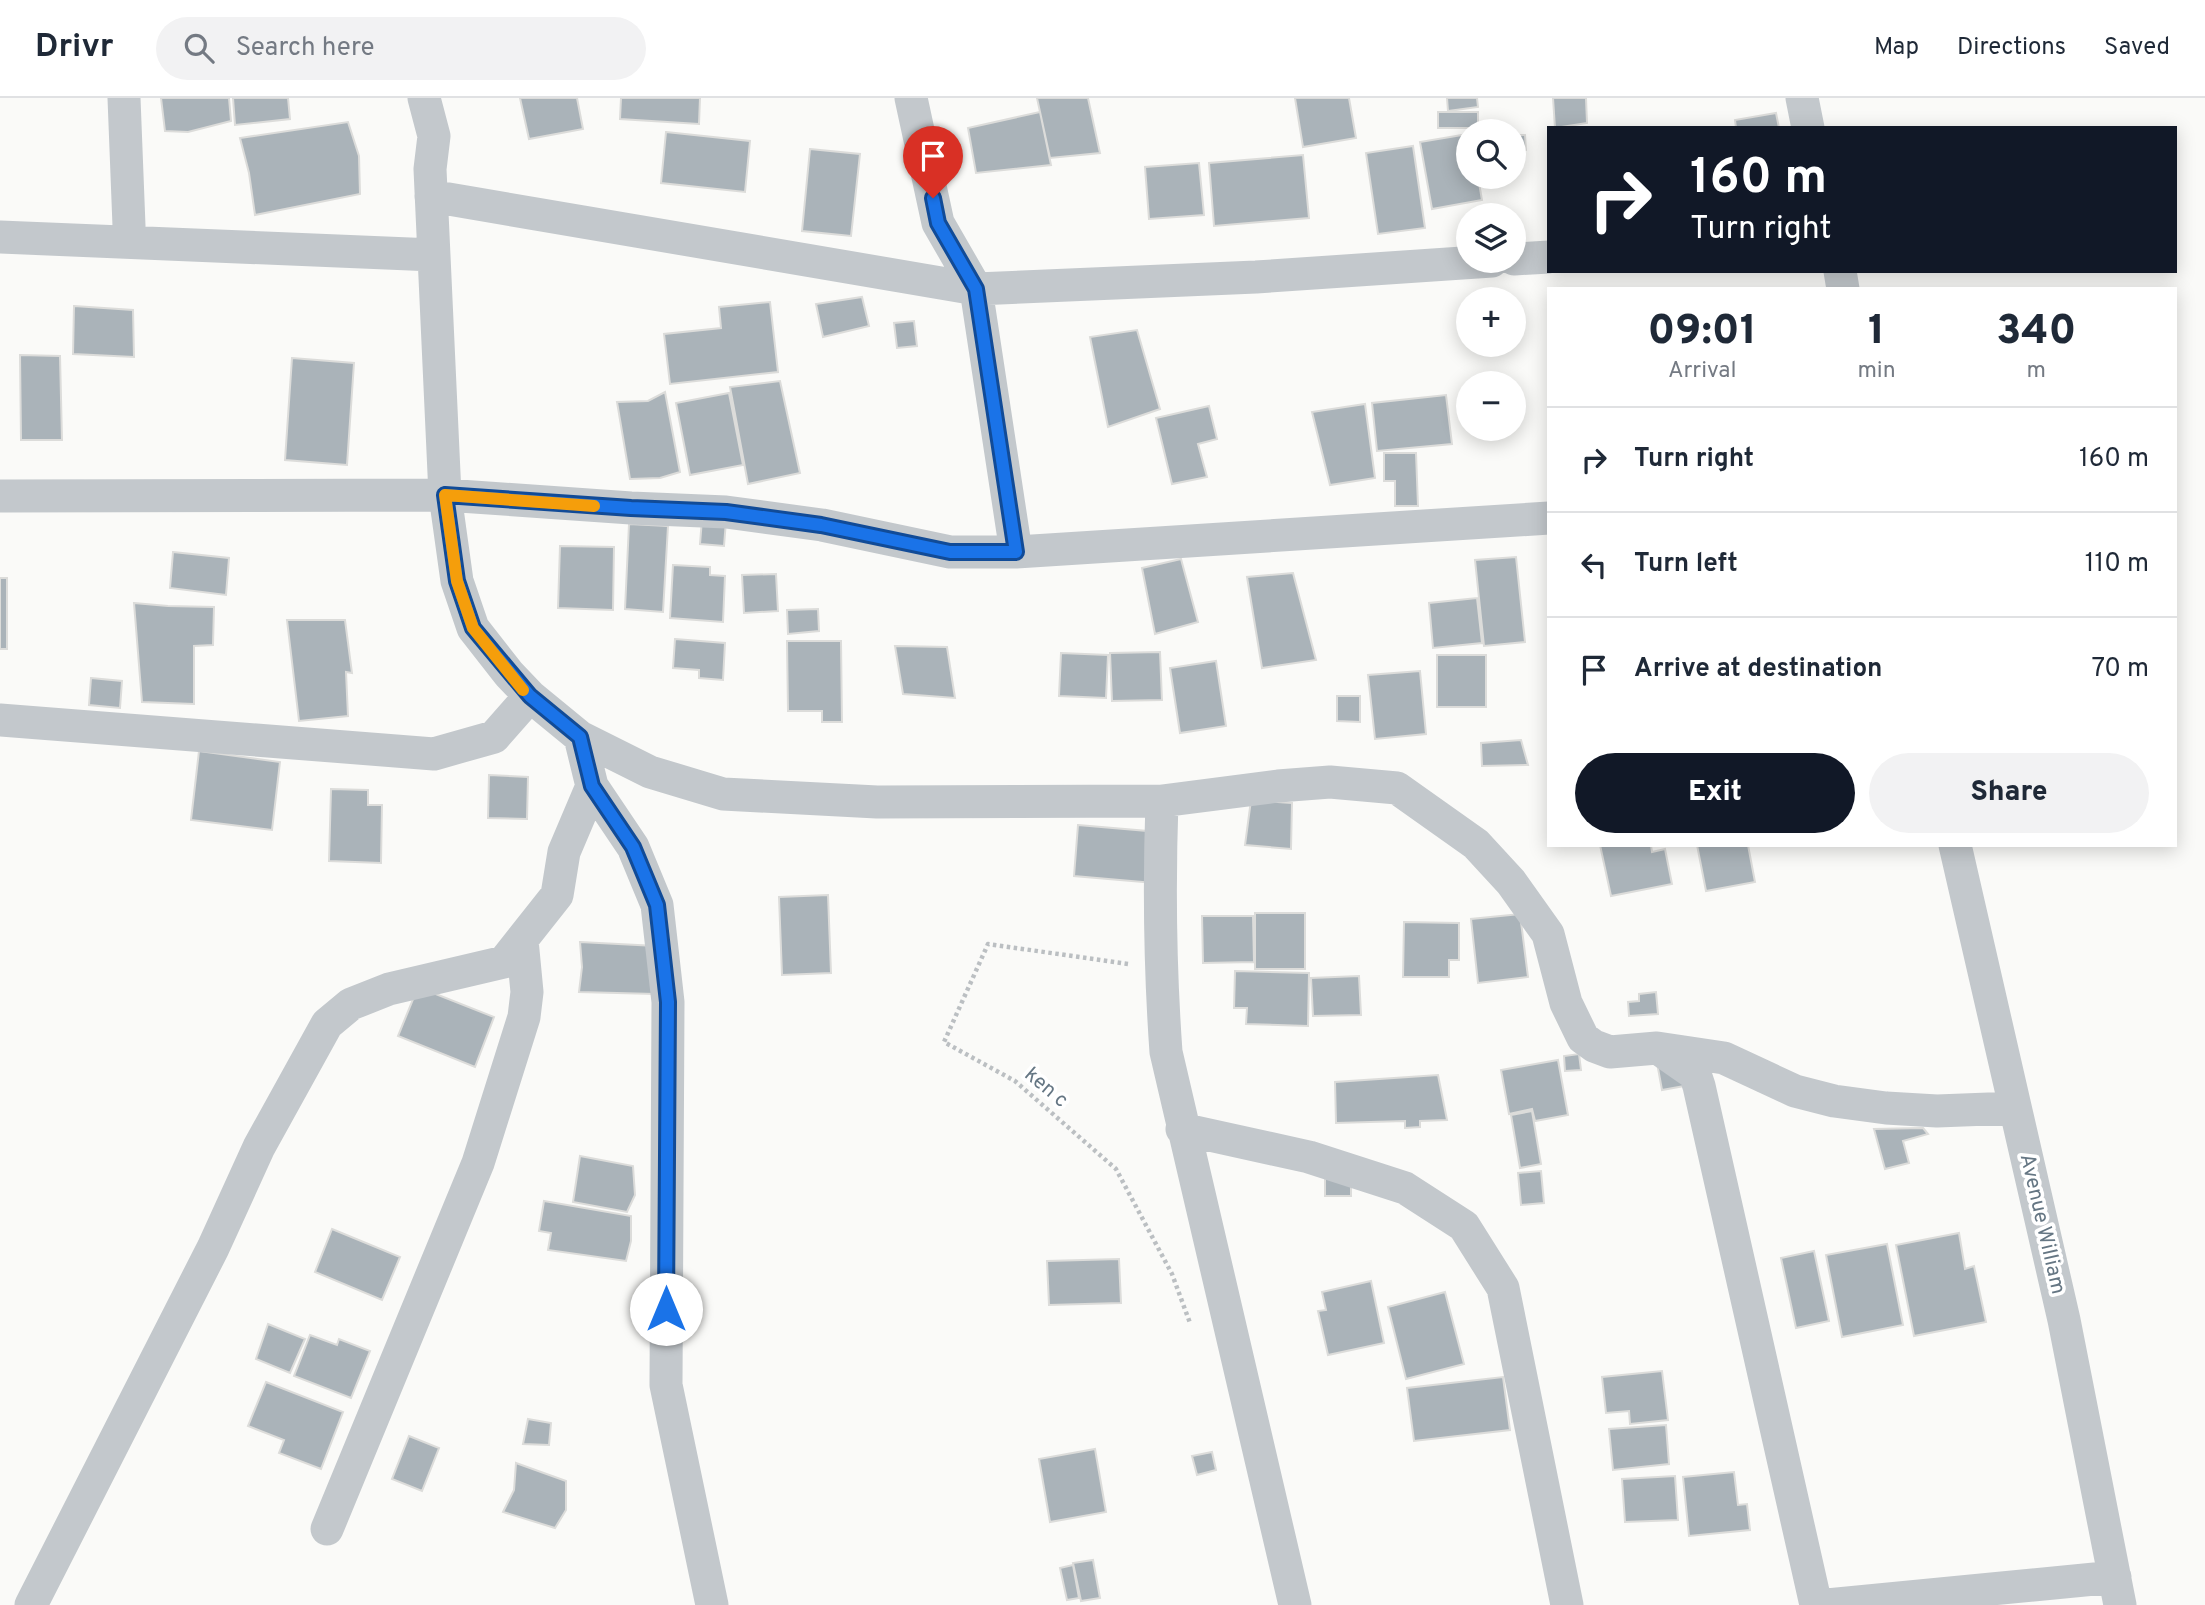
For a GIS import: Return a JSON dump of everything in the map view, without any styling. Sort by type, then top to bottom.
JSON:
[{"type":"street","points":[[124,98],[129,226],[126,242]]},
{"type":"street","points":[[424,98],[434,136],[430,169],[445,495],[457,581],[473,628],[530,696],[580,737],[650,772],[723,794],[877,802],[1163,802],[1278,786],[1330,782],[1397,788],[1476,844],[1511,882],[1548,934],[1566,1003],[1583,1038],[1594,1046],[1610,1052],[1657,1048],[1724,1058],[1795,1091],[1834,1101],[1937,1111],[2015,1108]]},
{"type":"street","points":[[911,98],[938,223],[976,289],[1016,552]]},
{"type":"street","points":[[1802,98],[1808,126]]},
{"type":"street","points":[[431,196],[976,289],[1256,277],[1456,263]]},
{"type":"street","points":[[0,237],[434,255]]},
{"type":"street","points":[[1526,258],[1547,257]]},
{"type":"street","points":[[0,496],[445,495],[726,512],[821,525],[950,552],[1016,552],[1547,518]]},
{"type":"street","points":[[0,720],[434,754],[494,737],[530,696]]},
{"type":"street","points":[[580,737],[592,786],[633,847],[657,905],[668,1002],[666,1385],[712,1605]]},
{"type":"street","points":[[31,1605],[213,1248],[259,1147],[327,1024],[351,1004],[388,989],[504,962],[558,895],[564,852],[592,786]]},
{"type":"street","points":[[1163,802],[1159,876],[1160,969],[1166,1052],[1295,1605]]},
{"type":"street","name":"Avenue William","points":[[1955,847],[2064,1320],[2118,1591]]},
{"type":"street","points":[[327,1529],[482,1151],[524,1017],[527,992],[522,940]]},
{"type":"street","points":[[1657,1048],[1695,1074],[1699,1086],[1816,1605]]},
{"type":"street","points":[[1182,1129],[1309,1157],[1405,1188],[1464,1226],[1503,1288],[1567,1605]]},
{"type":"street","points":[[1827,1605],[2118,1591]]},
{"type":"path","name":"ken c","points":[[1160,969],[988,944],[944,1042],[1015,1081],[1116,1169],[1172,1274],[1193,1329]]},
{"type":"building","points":[[161,98],[229,98],[231,121],[188,132],[165,131]]},
{"type":"building","points":[[233,98],[288,98],[290,119],[235,125]]},
{"type":"building","points":[[520,98],[577,98],[583,129],[529,139]]},
{"type":"building","points":[[621,98],[700,98],[699,124],[620,119]]},
{"type":"building","points":[[1037,98],[1088,98],[1100,153],[1050,158]]},
{"type":"building","points":[[1295,98],[1349,98],[1356,138],[1303,147]]},
{"type":"building","points":[[1447,98],[1477,98],[1478,107],[1448,111]]},
{"type":"building","points":[[1553,98],[1586,98],[1587,123],[1555,126]]},
{"type":"building","points":[[1040,112],[1051,165],[976,173],[968,128]]},
{"type":"building","points":[[1438,112],[1478,112],[1478,119],[1456,119],[1456,128],[1438,128]]},
{"type":"building","points":[[1776,113],[1779,126],[1736,126],[1735,120]]},
{"type":"building","points":[[348,122],[359,156],[360,194],[255,215],[249,173],[240,138]]},
{"type":"building","points":[[666,132],[750,141],[745,192],[661,183]]},
{"type":"building","points":[[1456,136],[1456,189],[1480,189],[1482,200],[1432,209],[1420,142]]},
{"type":"building","points":[[1413,146],[1425,228],[1378,234],[1366,153]]},
{"type":"building","points":[[810,149],[860,154],[851,236],[802,231]]},
{"type":"building","points":[[1303,155],[1309,218],[1214,226],[1209,163]]},
{"type":"building","points":[[1199,163],[1204,215],[1149,219],[1145,167]]},
{"type":"building","points":[[862,297],[869,326],[823,337],[816,304]]},
{"type":"building","points":[[770,302],[778,372],[670,384],[664,334],[721,328],[719,307]]},
{"type":"building","points":[[74,306],[133,310],[134,357],[73,354]]},
{"type":"building","points":[[914,321],[917,346],[897,348],[894,323]]},
{"type":"building","points":[[1137,330],[1160,409],[1108,427],[1090,337]]},
{"type":"building","points":[[20,355],[60,356],[62,440],[21,440]]},
{"type":"building","points":[[292,358],[354,363],[347,465],[285,460]]},
{"type":"building","points":[[780,381],[800,473],[748,484],[730,387]]},
{"type":"building","points":[[665,392],[680,472],[660,478],[630,479],[617,402],[648,401]]},
{"type":"building","points":[[729,393],[743,465],[690,475],[676,403]]},
{"type":"building","points":[[1446,395],[1452,444],[1377,451],[1372,403]]},
{"type":"building","points":[[1365,404],[1375,478],[1330,485],[1312,412]]},
{"type":"building","points":[[1209,406],[1217,439],[1198,444],[1207,477],[1172,484],[1156,418]]},
{"type":"building","points":[[1384,453],[1416,453],[1418,506],[1395,506],[1395,481],[1384,481]]},
{"type":"building","points":[[702,519],[726,521],[724,546],[700,544]]},
{"type":"building","points":[[629,524],[668,526],[663,612],[625,609]]},
{"type":"building","points":[[560,546],[614,547],[613,610],[558,608]]},
{"type":"building","points":[[173,552],[229,558],[226,595],[170,588]]},
{"type":"building","points":[[1516,557],[1525,642],[1484,646],[1475,560]]},
{"type":"building","points":[[1181,559],[1198,622],[1155,634],[1142,568]]},
{"type":"building","points":[[673,565],[710,567],[710,575],[725,576],[723,622],[670,618]]},
{"type":"building","points":[[1293,573],[1316,660],[1262,668],[1247,577]]},
{"type":"building","points":[[776,574],[778,611],[744,613],[742,575]]},
{"type":"building","points":[[0,578],[7,578],[7,649],[0,649]]},
{"type":"building","points":[[1477,598],[1482,643],[1433,648],[1429,603]]},
{"type":"building","points":[[134,603],[214,607],[213,645],[194,646],[194,704],[142,702]]},
{"type":"building","points":[[818,609],[819,631],[788,634],[787,610]]},
{"type":"building","points":[[287,620],[345,620],[352,673],[346,672],[348,716],[299,721]]},
{"type":"building","points":[[675,639],[725,643],[723,680],[699,678],[699,670],[673,668]]},
{"type":"building","points":[[787,641],[841,641],[842,722],[822,722],[822,711],[788,711]]},
{"type":"building","points":[[895,646],[947,647],[955,698],[903,694]]},
{"type":"building","points":[[1160,652],[1162,700],[1112,701],[1110,653]]},
{"type":"building","points":[[1061,653],[1108,655],[1106,698],[1059,696]]},
{"type":"building","points":[[1437,655],[1486,655],[1486,707],[1437,707]]},
{"type":"building","points":[[1216,661],[1226,726],[1180,733],[1170,668]]},
{"type":"building","points":[[1420,671],[1426,734],[1375,739],[1368,675]]},
{"type":"building","points":[[91,678],[122,681],[120,708],[89,705]]},
{"type":"building","points":[[1337,696],[1360,696],[1360,722],[1337,721]]},
{"type":"building","points":[[1521,740],[1528,765],[1482,766],[1481,743]]},
{"type":"building","points":[[199,751],[280,762],[272,830],[191,820]]},
{"type":"building","points":[[489,775],[528,777],[527,819],[488,818]]},
{"type":"building","points":[[331,789],[368,790],[368,805],[382,805],[381,863],[329,861]]},
{"type":"building","points":[[1251,800],[1292,803],[1291,849],[1245,845]]},
{"type":"building","points":[[1078,825],[1159,832],[1154,883],[1074,876]]},
{"type":"building","points":[[1600,847],[1651,847],[1652,852],[1665,849],[1672,884],[1611,896]]},
{"type":"building","points":[[1697,847],[1748,847],[1755,882],[1706,891]]},
{"type":"building","points":[[828,895],[831,973],[782,975],[779,897]]},
{"type":"building","points":[[1255,913],[1305,913],[1305,969],[1255,969]]},
{"type":"building","points":[[1520,914],[1528,977],[1478,983],[1471,919]]},
{"type":"building","points":[[1202,916],[1253,916],[1254,962],[1203,963]]},
{"type":"building","points":[[1404,922],[1459,923],[1459,960],[1449,960],[1449,977],[1403,977]]},
{"type":"building","points":[[580,942],[656,946],[655,994],[579,992],[582,967]]},
{"type":"building","points":[[1235,971],[1309,973],[1308,1026],[1246,1024],[1247,1008],[1234,1008]]},
{"type":"building","points":[[1359,976],[1361,1015],[1313,1016],[1311,978]]},
{"type":"building","points":[[418,987],[494,1017],[475,1067],[398,1036]]},
{"type":"building","points":[[1656,992],[1658,1014],[1629,1016],[1628,1002],[1639,1001],[1639,994]]},
{"type":"building","points":[[1655,1052],[1701,1083],[1662,1090]]},
{"type":"building","points":[[1579,1054],[1581,1070],[1565,1071],[1564,1056]]},
{"type":"building","points":[[1558,1060],[1568,1115],[1535,1121],[1532,1109],[1509,1114],[1501,1070]]},
{"type":"building","points":[[1438,1075],[1447,1120],[1420,1121],[1420,1127],[1405,1128],[1405,1121],[1336,1123],[1335,1082]]},
{"type":"building","points":[[1532,1111],[1541,1164],[1520,1168],[1511,1115]]},
{"type":"building","points":[[1923,1128],[1928,1134],[1903,1141],[1909,1163],[1885,1169],[1874,1129]]},
{"type":"building","points":[[580,1156],[633,1166],[635,1195],[627,1212],[573,1202]]},
{"type":"building","points":[[1541,1171],[1544,1203],[1521,1205],[1518,1173]]},
{"type":"building","points":[[1325,1175],[1351,1175],[1351,1196],[1325,1196]]},
{"type":"building","points":[[544,1201],[631,1216],[631,1241],[626,1261],[548,1250],[551,1233],[539,1231]]},
{"type":"building","points":[[332,1229],[400,1257],[382,1300],[315,1272]]},
{"type":"building","points":[[1959,1233],[1965,1269],[1974,1266],[1986,1322],[1914,1336],[1896,1245]]},
{"type":"building","points":[[1887,1244],[1903,1325],[1842,1337],[1826,1255]]},
{"type":"building","points":[[1814,1251],[1829,1321],[1796,1328],[1781,1258]]},
{"type":"building","points":[[1119,1259],[1121,1303],[1049,1305],[1047,1261]]},
{"type":"building","points":[[1371,1281],[1384,1343],[1328,1355],[1318,1311],[1326,1310],[1322,1292]]},
{"type":"building","points":[[1445,1292],[1464,1364],[1406,1379],[1388,1307]]},
{"type":"building","points":[[268,1324],[305,1339],[290,1373],[256,1359]]},
{"type":"building","points":[[310,1335],[337,1345],[339,1339],[370,1351],[351,1398],[294,1376]]},
{"type":"building","points":[[1662,1371],[1668,1420],[1630,1424],[1629,1411],[1606,1413],[1602,1377]]},
{"type":"building","points":[[1503,1377],[1510,1430],[1414,1441],[1407,1388]]},
{"type":"building","points":[[266,1382],[343,1412],[321,1469],[279,1453],[284,1440],[248,1426]]},
{"type":"building","points":[[528,1419],[551,1423],[549,1445],[523,1444]]},
{"type":"building","points":[[1666,1425],[1669,1464],[1613,1470],[1609,1429]]},
{"type":"building","points":[[409,1436],[439,1448],[422,1491],[392,1479]]},
{"type":"building","points":[[1095,1449],[1106,1512],[1050,1522],[1039,1459]]},
{"type":"building","points":[[1212,1452],[1216,1470],[1197,1475],[1192,1456]]},
{"type":"building","points":[[516,1463],[566,1481],[566,1510],[555,1528],[503,1512],[514,1490]]},
{"type":"building","points":[[1734,1472],[1738,1505],[1747,1504],[1750,1530],[1689,1536],[1683,1477]]},
{"type":"building","points":[[1675,1476],[1678,1520],[1625,1522],[1622,1479]]},
{"type":"building","points":[[1093,1560],[1100,1598],[1081,1601],[1073,1563]]},
{"type":"building","points":[[1073,1565],[1079,1598],[1067,1600],[1060,1568]]},
{"type":"slow traffic","points":[[523,690],[473,628],[457,581],[445,495],[594,506]]},
{"type":"route","points":[[666,1309],[668,1002],[657,905],[633,847],[592,786],[580,737],[530,696],[473,628],[457,581],[445,495],[726,512],[821,525],[950,552],[1016,552],[976,289],[938,223],[933,198]]}]
